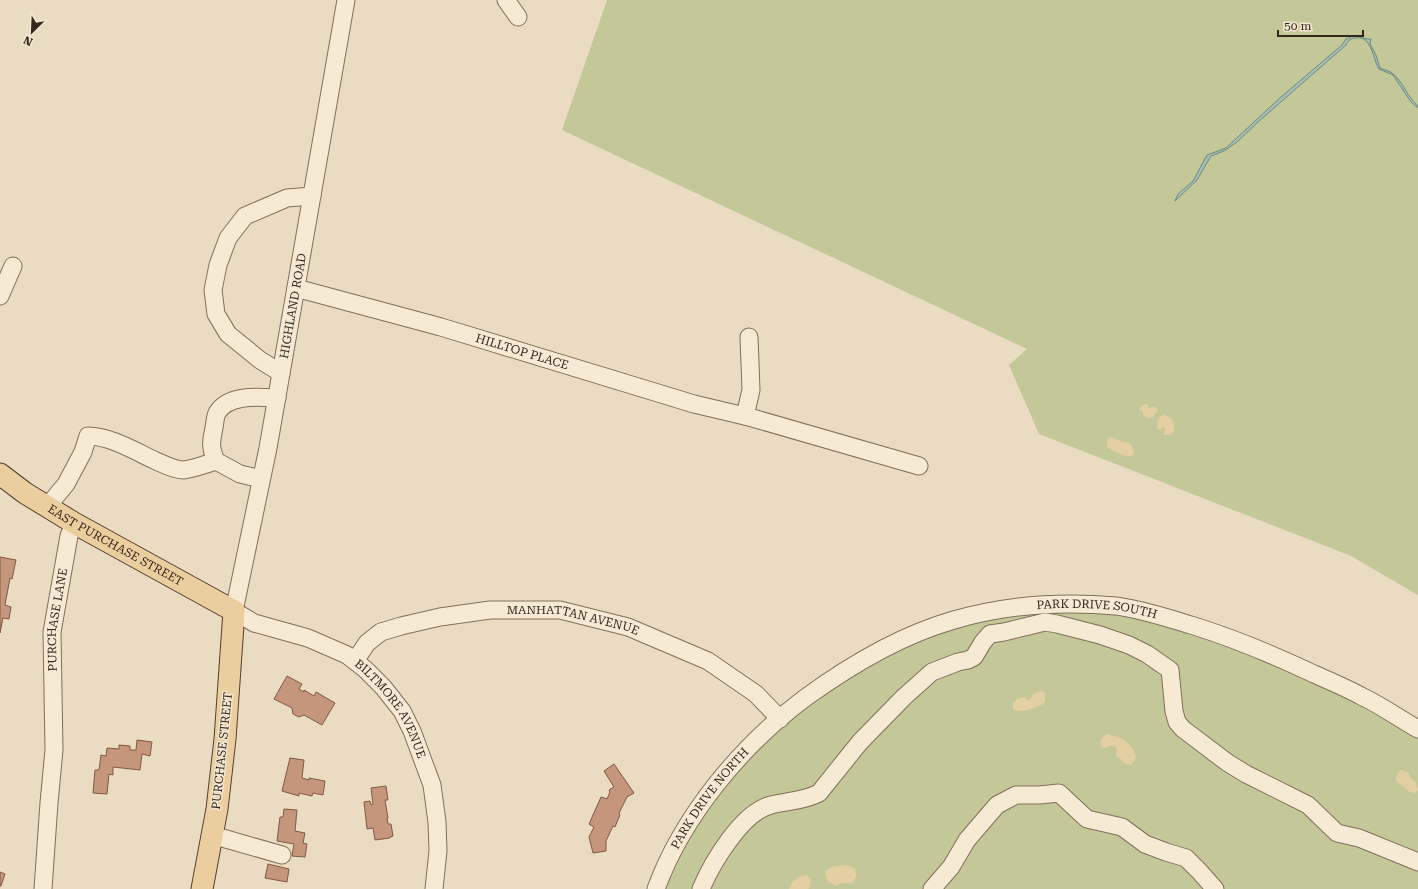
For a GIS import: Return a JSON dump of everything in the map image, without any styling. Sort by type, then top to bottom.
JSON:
[{"type":"main road","name":"EAST PURCHASE STREET","points":[[0,474],[25,493],[74,523],[234,611]]},
{"type":"main road","name":"PURCHASE STREET","points":[[202,889],[217,809],[225,739],[234,611]]},
{"type":"street","name":"HIGHLAND ROAD","points":[[234,611],[262,479],[277,398],[346,0]]},
{"type":"street","points":[[506,0],[518,17]]},
{"type":"street","points":[[281,373],[260,360],[228,334],[216,314],[213,290],[218,265],[228,238],[244,216],[287,198],[312,196]]},
{"type":"street","points":[[0,296],[13,266]]},
{"type":"street","name":"HILLTOP PLACE","points":[[296,288],[441,328],[694,404],[747,417],[919,466]]},
{"type":"street","points":[[747,417],[751,390],[749,337]]},
{"type":"street","points":[[262,479],[240,474],[216,461],[211,448],[213,430],[217,414],[226,403],[250,397],[277,398]]},
{"type":"street","points":[[47,507],[69,479],[83,452],[88,436],[98,436],[130,448],[167,466],[182,470],[196,468],[216,461]]},
{"type":"street","name":"PURCHASE LANE","points":[[43,889],[54,750],[52,632],[68,536],[74,523]]},
{"type":"street","name":"PARK DRIVE SOUTH","points":[[780,719],[792,708],[833,678],[872,655],[914,634],[953,620],[992,611],[1074,604],[1118,607],[1172,619],[1214,632],[1265,651],[1364,697],[1418,729]]},
{"type":"street","name":"MANHATTAN AVENUE","points":[[355,661],[367,643],[381,632],[401,626],[490,610],[560,610],[628,627],[708,661],[756,694],[780,719]]},
{"type":"street","name":"BILTMORE AVENUE","points":[[234,611],[254,623],[325,645],[347,655],[383,686],[402,711],[412,731],[432,785],[437,822],[438,851],[434,889]]},
{"type":"street","points":[[700,889],[719,853],[754,813],[769,805],[812,797],[819,793],[860,742],[904,697],[932,672],[974,657],[982,642],[990,634],[1045,622],[1100,635],[1129,645],[1147,654],[1170,670],[1174,711],[1177,722],[1183,729],[1228,763],[1246,774],[1308,805],[1337,833],[1359,838],[1418,862]]},
{"type":"street","name":"PARK DRIVE NORTH","points":[[656,889],[675,846],[694,812],[716,783],[760,737],[780,719]]},
{"type":"street","points":[[932,889],[951,867],[967,840],[997,804],[1016,795],[1039,795],[1059,792],[1087,819],[1122,827],[1146,844],[1186,858],[1215,889]]},
{"type":"street","points":[[212,835],[282,855]]},
{"type":"green space","points":[[607,0],[1418,0],[1418,595],[1351,556],[1039,434],[1009,365],[1027,349],[562,130]]},
{"type":"green space","points":[[1021,611],[1116,612],[1202,635],[1303,676],[1418,737],[1418,889],[662,889],[696,822],[736,770],[790,718],[858,671],[933,633]]},
{"type":"sand","points":[[1147,404],[1149,409],[1154,406],[1158,410],[1152,418],[1148,418],[1143,415],[1143,411],[1139,409],[1142,405]]},
{"type":"sand","points":[[1163,415],[1171,418],[1174,426],[1174,432],[1169,435],[1164,435],[1165,428],[1163,427],[1161,429],[1157,429],[1158,419]]},
{"type":"sand","points":[[1110,437],[1131,444],[1134,452],[1132,456],[1123,455],[1107,447],[1107,439]]},
{"type":"sand","points":[[1039,691],[1045,692],[1045,701],[1043,704],[1024,711],[1013,709],[1013,703],[1018,698],[1025,697],[1028,701],[1033,694]]},
{"type":"sand","points":[[1108,734],[1123,739],[1133,749],[1136,757],[1131,765],[1125,764],[1116,756],[1116,747],[1112,745],[1102,748],[1102,740],[1104,736]]},
{"type":"sand","points":[[1402,770],[1409,773],[1410,777],[1416,782],[1418,790],[1415,793],[1410,792],[1396,781],[1397,774]]},
{"type":"sand","points":[[848,865],[856,871],[856,877],[852,883],[841,883],[836,886],[828,882],[825,872],[827,869]]},
{"type":"sand","points":[[807,875],[811,881],[808,889],[789,889],[796,879]]},
{"type":"water","points":[[1353,36],[1371,39],[1370,44],[1376,55],[1380,68],[1396,76],[1418,108],[1411,102],[1393,75],[1379,69],[1366,40],[1356,38],[1350,40],[1237,142],[1224,151],[1211,156],[1197,180],[1175,201],[1178,194],[1193,181],[1207,155],[1226,148],[1281,97],[1342,45],[1346,39]]},
{"type":"building","points":[[0,557],[16,560],[12,579],[10,578],[5,605],[11,607],[9,619],[3,618],[0,633]]},
{"type":"building","points":[[287,676],[302,684],[299,689],[304,692],[304,690],[314,696],[316,692],[335,703],[322,725],[304,715],[299,717],[293,714],[292,708],[274,699]]},
{"type":"building","points":[[137,740],[152,742],[150,756],[142,754],[140,770],[113,767],[113,775],[109,774],[107,794],[93,793],[95,770],[99,770],[101,755],[106,756],[107,748],[119,749],[119,745],[130,746],[130,750],[136,750]]},
{"type":"building","points":[[290,758],[304,760],[302,778],[325,781],[323,795],[313,793],[312,796],[299,793],[299,796],[282,791]]},
{"type":"building","points":[[614,764],[634,793],[627,797],[620,811],[615,827],[613,826],[606,841],[606,851],[593,853],[589,837],[594,827],[589,824],[601,797],[607,799],[610,792],[609,790],[614,787],[604,771]]},
{"type":"building","points":[[386,786],[388,800],[385,800],[387,818],[388,824],[391,824],[393,836],[390,838],[375,840],[373,828],[367,829],[364,802],[370,801],[371,805],[373,804],[371,788]]},
{"type":"building","points":[[284,809],[297,810],[295,831],[305,833],[303,843],[307,844],[305,857],[292,856],[294,844],[277,841],[280,817],[283,817]]},
{"type":"building","points":[[268,864],[289,869],[287,882],[265,878]]},
{"type":"building","points":[[0,872],[5,874],[1,886],[0,886]]}]
